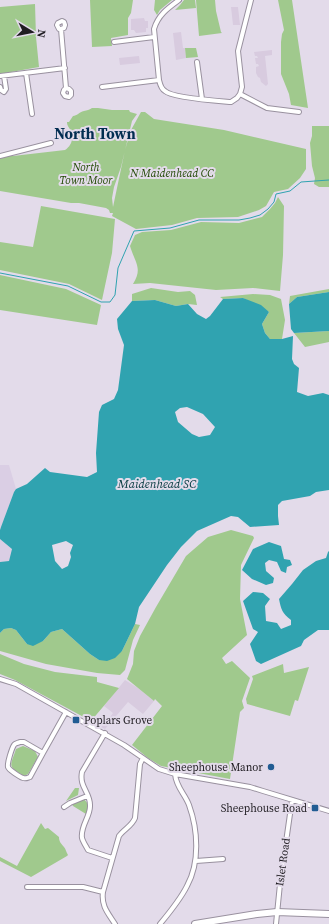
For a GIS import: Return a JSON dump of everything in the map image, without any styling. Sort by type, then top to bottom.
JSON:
[{"type":"main road","points":[[195,924],[277,912],[329,914]]},
{"type":"street","points":[[179,0],[158,18],[154,29],[159,80],[161,86],[165,92],[174,95],[231,102],[240,94],[242,86],[238,51],[251,0]]},
{"type":"street","points":[[61,29],[66,88]]},
{"type":"street","points":[[114,42],[154,37]]},
{"type":"street","points":[[197,62],[196,68],[202,99]]},
{"type":"street","points":[[0,87],[4,92],[6,89],[2,76],[64,68]]},
{"type":"street","points":[[26,73],[32,114]]},
{"type":"street","points":[[102,87],[159,80]]},
{"type":"street","points":[[240,94],[267,108],[299,112]]},
{"type":"street","points":[[0,156],[51,144]]},
{"type":"street","points":[[0,679],[16,684],[105,733],[159,769],[175,774],[263,791],[329,811]]},
{"type":"street","points":[[43,753],[24,742],[18,743],[13,747],[8,761],[8,767],[22,778],[30,777],[66,712]]},
{"type":"street","points":[[105,733],[82,772],[81,778],[90,804],[89,812],[82,832],[82,839],[88,850],[112,858]]},
{"type":"street","points":[[115,924],[105,909],[102,901],[103,892],[119,836],[122,831],[133,823],[136,818],[140,764],[143,758]]},
{"type":"street","points":[[160,924],[176,905],[188,886],[196,861],[195,833],[188,804],[175,781],[175,774]]},
{"type":"street","points":[[64,807],[87,796]]},
{"type":"street","name":"Islet Road","points":[[276,924],[292,800]]},
{"type":"street","points":[[196,861],[223,859]]},
{"type":"street","points":[[28,887],[83,887],[103,892]]},
{"type":"shaded area","points":[[231,7],[238,7],[240,25],[233,25]]},
{"type":"shaded area","points":[[144,18],[145,21],[148,21],[148,28],[146,28],[146,32],[136,33],[134,30],[131,30],[131,19]]},
{"type":"shaded area","points":[[181,32],[186,58],[176,60],[173,33]]},
{"type":"shaded area","points":[[272,50],[272,55],[265,56],[268,84],[266,86],[261,82],[256,73],[256,67],[259,66],[256,64],[255,58],[258,58],[255,56],[254,52]]},
{"type":"shaded area","points":[[139,56],[140,63],[120,65],[119,58]]},
{"type":"shaded area","points":[[0,465],[9,465],[16,489],[0,530]]},
{"type":"shaded area","points":[[0,539],[12,549],[9,561],[0,562]]},
{"type":"shaded area","points":[[125,680],[154,701],[143,714],[128,702],[105,729],[101,727],[113,713],[104,706]]},
{"type":"green space","points":[[90,0],[133,0],[131,13],[128,18],[128,35],[111,38],[112,46],[92,47]]},
{"type":"green space","points":[[155,0],[172,0],[160,10],[157,15],[154,10]]},
{"type":"green space","points":[[184,0],[195,0],[196,8],[175,10]]},
{"type":"green space","points":[[196,0],[215,0],[216,11],[222,33],[199,36]]},
{"type":"green space","points":[[278,0],[292,0],[308,108],[291,105],[289,94],[281,74],[281,42],[284,30]]},
{"type":"green space","points":[[35,4],[39,67],[0,74],[0,7]]},
{"type":"green space","points":[[185,48],[196,48],[198,57],[186,58]]},
{"type":"green space","name":"N Maidenhead CC","points":[[92,108],[129,110],[130,112],[137,114],[132,121],[125,149],[131,130],[141,112],[145,112],[154,119],[224,130],[306,149],[306,169],[300,178],[288,189],[274,192],[266,206],[259,210],[238,217],[197,218],[172,225],[136,229],[112,216],[113,213],[110,213],[106,208],[0,191],[0,157],[65,150],[69,146],[72,139],[72,134],[67,122],[69,122],[73,116]],"holes":[[[125,152],[113,207],[112,198],[114,187]]]},
{"type":"green space","points":[[312,126],[329,126],[329,187],[319,187],[314,184],[315,178],[312,166],[310,143]]},
{"type":"green space","points":[[278,197],[284,206],[283,255],[280,291],[253,288],[216,290],[150,283],[133,284],[138,269],[130,246],[135,235],[142,232],[171,230],[201,222],[239,223],[262,217],[275,203]]},
{"type":"green space","points":[[41,206],[115,219],[112,253],[102,300],[69,284],[0,270],[0,242],[33,247]]},
{"type":"green space","points":[[0,275],[66,289],[101,305],[97,325],[0,310]]},
{"type":"green space","points":[[151,288],[178,292],[190,291],[195,295],[197,305],[188,304],[176,306],[155,300],[132,301],[132,294]]},
{"type":"green space","points":[[329,289],[329,292],[297,297],[289,304],[290,296]]},
{"type":"green space","points":[[253,294],[270,295],[281,299],[285,320],[282,339],[270,339],[265,333],[262,324],[269,312],[243,298],[223,299],[220,297]]},
{"type":"green space","points":[[329,331],[329,342],[305,347],[294,333]]},
{"type":"green space","points":[[231,530],[253,536],[254,538],[241,565],[240,599],[247,635],[222,658],[226,664],[232,661],[250,678],[242,701],[244,708],[240,712],[230,779],[161,766],[132,745],[162,706],[155,699],[154,701],[127,679],[133,664],[134,651],[140,636],[186,556],[208,537]]},
{"type":"green space","points":[[135,624],[140,625],[133,640],[125,670],[120,675],[97,673],[46,664],[0,651],[0,633],[4,629],[11,628],[16,630],[27,644],[43,641],[51,632],[62,629],[99,660],[122,651]]},
{"type":"green space","points":[[0,654],[24,664],[55,672],[97,677],[97,682],[119,688],[91,721],[15,680],[0,674]]},
{"type":"green space","points":[[283,664],[284,673],[309,667],[298,701],[295,700],[290,716],[247,704],[246,699],[253,679],[252,676]]},
{"type":"green space","points":[[23,746],[35,751],[38,757],[28,774],[24,776],[11,766],[16,749]]},
{"type":"green space","points":[[75,788],[79,788],[78,795],[66,801]]},
{"type":"green space","points":[[84,799],[88,804],[86,814],[72,804]]},
{"type":"green space","points":[[41,823],[45,829],[48,828],[59,837],[68,855],[67,856],[31,877],[0,861],[0,857],[17,866]]},
{"type":"water","points":[[329,292],[329,331],[294,333],[291,329],[289,304],[297,297]]},
{"type":"water","name":"Maidenhead SC","points":[[243,298],[261,305],[269,312],[262,324],[265,333],[270,339],[282,339],[293,336],[292,359],[294,364],[299,368],[297,392],[308,396],[323,393],[329,395],[329,490],[316,492],[310,496],[282,501],[278,505],[279,525],[250,527],[238,517],[231,516],[197,531],[181,547],[167,565],[139,607],[135,624],[122,651],[115,658],[107,661],[99,660],[62,629],[51,632],[43,641],[33,646],[27,644],[16,630],[11,628],[4,629],[0,633],[0,562],[9,561],[12,549],[0,539],[0,530],[14,492],[16,489],[27,484],[45,468],[50,472],[87,477],[97,472],[96,453],[99,412],[102,405],[114,399],[118,390],[124,345],[118,329],[117,319],[132,301],[155,300],[176,306],[188,304],[197,314],[206,319],[223,299]],"holes":[[[187,407],[203,414],[215,427],[210,435],[199,437],[192,434],[178,422],[175,412],[180,408]],[[66,541],[73,545],[68,566],[62,569],[55,561],[52,545]]]},
{"type":"water","points":[[269,542],[281,546],[284,559],[290,560],[292,565],[287,567],[286,573],[281,571],[277,562],[269,560],[265,563],[266,571],[274,578],[273,583],[266,585],[252,579],[242,570],[253,549]]},
{"type":"water","points":[[329,551],[329,630],[318,630],[304,640],[301,646],[261,664],[256,661],[250,644],[258,632],[253,629],[243,601],[253,592],[263,593],[270,599],[265,606],[266,621],[277,623],[281,629],[291,625],[291,620],[282,611],[279,599],[303,570],[316,561],[326,558]]},
{"type":"waterway","points":[[0,273],[68,286],[101,302],[110,302],[115,295],[118,268],[134,231],[170,228],[199,220],[239,220],[250,218],[260,215],[268,209],[274,202],[276,194],[290,191],[301,182],[329,180]]},
{"type":"place","name":"Poplars Grove","points":[[76,720]]},
{"type":"place","name":"Sheephouse Manor","points":[[271,767]]},
{"type":"place","name":"Sheephouse Road","points":[[315,808]]},
{"type":"district","name":"North Town","points":[[95,133]]},
{"type":"park label","name":"North Town Moor","points":[[86,173]]}]
